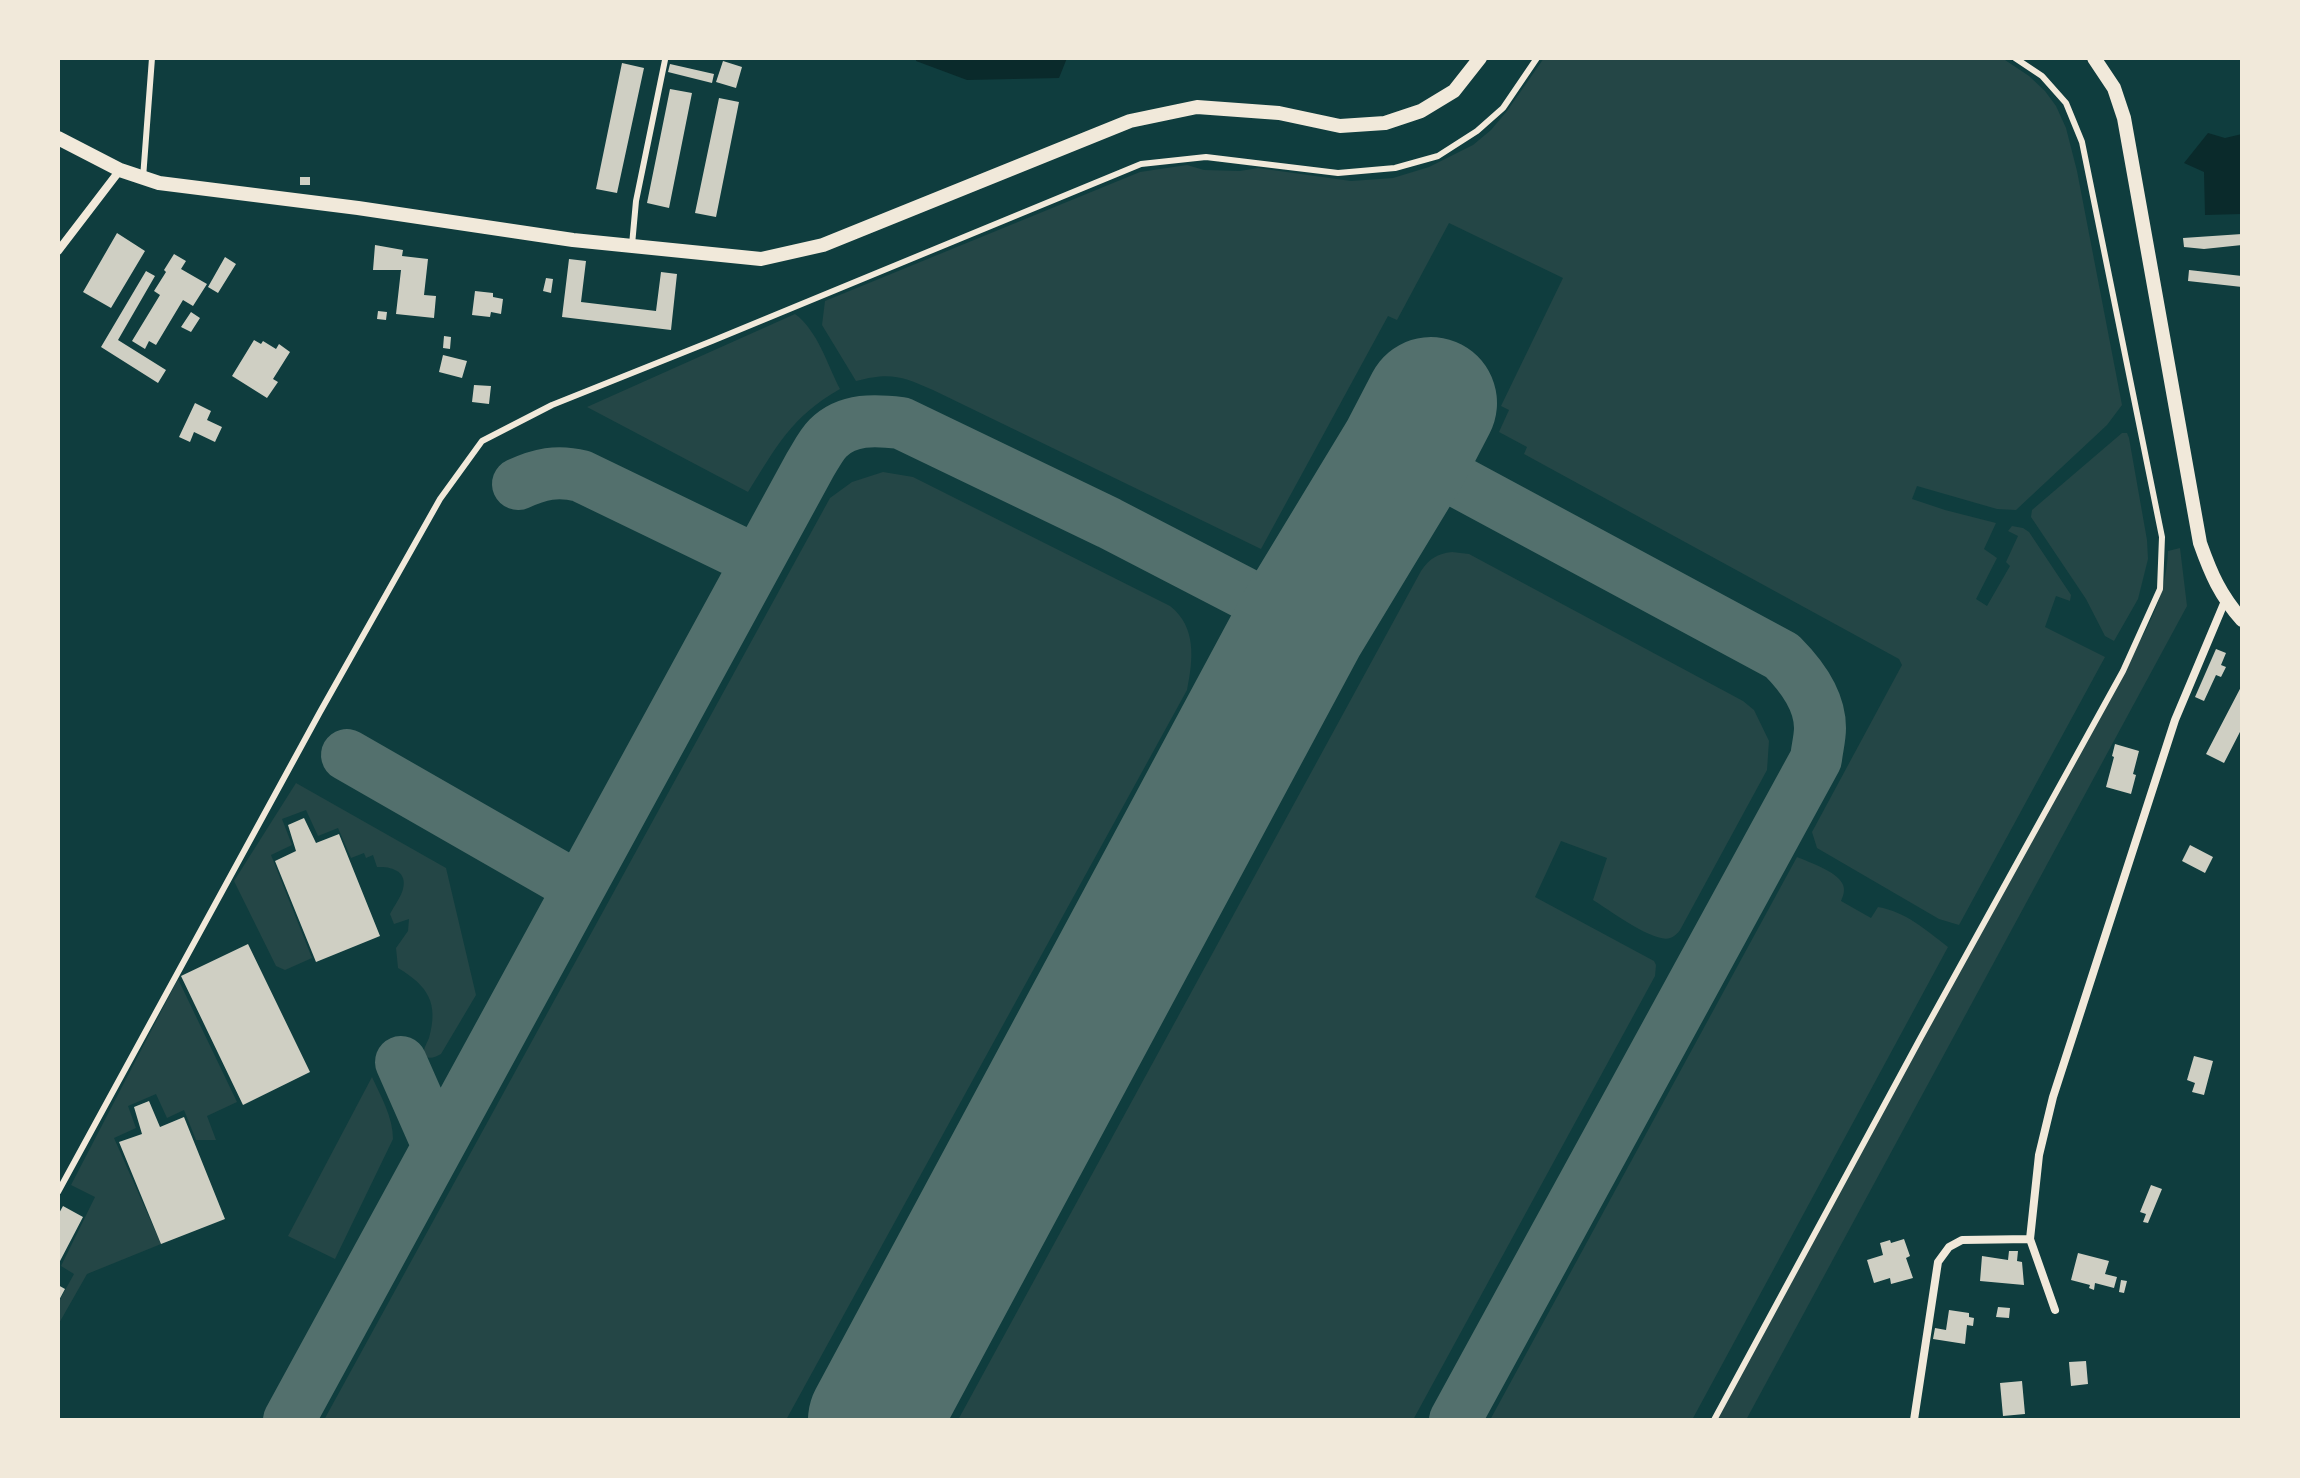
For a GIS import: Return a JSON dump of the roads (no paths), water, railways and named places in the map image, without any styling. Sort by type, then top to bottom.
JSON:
[{"type":"street","points":[[58,138],[120,170],[159,183],[573,240],[761,259],[823,245],[1130,121],[1197,107],[1279,113],[1340,126],[1385,123],[1421,111],[1454,91],[1480,58]]},
{"type":"street","points":[[2094,58],[2114,88],[2124,118],[2200,543],[2212,577],[2225,601],[2242,620]]},
{"type":"street","points":[[58,251],[120,170]]},
{"type":"street","points":[[2055,1310],[2030,1239],[2039,1155],[2053,1097],[2175,720],[2225,601]]},
{"type":"street","points":[[1914,1420],[1938,1262],[1949,1247],[1962,1240],[2030,1239]]},
{"type":"lane","points":[[143,178],[152,58]]},
{"type":"lane","points":[[58,1192],[440,499],[482,441],[552,405],[1141,164],[1206,157],[1338,173],[1395,168],[1438,156],[1477,131],[1503,108],[1537,58]]},
{"type":"lane","points":[[1714,1420],[2123,671],[2160,589],[2162,537],[2082,142],[2066,103],[2042,76],[2015,58]]},
{"type":"lane","points":[[632,245],[636,201],[665,60]]}]
